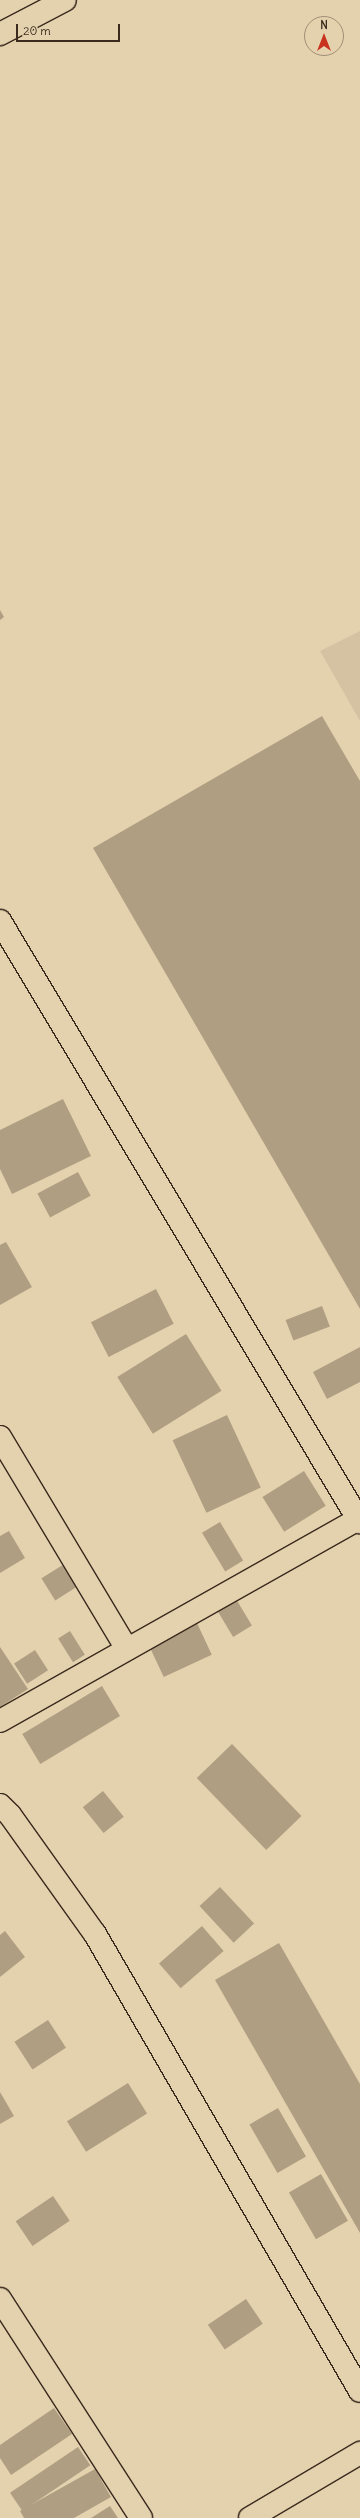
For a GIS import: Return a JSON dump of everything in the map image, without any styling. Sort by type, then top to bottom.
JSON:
[{"type":"street","points":[[0,34],[65,0]]},
{"type":"street","points":[[0,921],[359,1520],[0,1721]]},
{"type":"street","points":[[0,1436],[127,1649]]},
{"type":"street","points":[[0,1805],[10,1814],[95,1934],[360,2391]]},
{"type":"street","points":[[0,2299],[141,2518]]},
{"type":"street","points":[[250,2518],[360,2453]]},
{"type":"shaded area","points":[[360,631],[360,721],[320,651]]},
{"type":"building","points":[[0,610],[4,617],[0,620]]},
{"type":"building","points":[[322,716],[360,781],[360,1309],[93,848]]},
{"type":"building","points":[[63,1099],[91,1156],[12,1194],[0,1169],[0,1130]]},
{"type":"building","points":[[78,1172],[91,1196],[50,1217],[37,1194]]},
{"type":"building","points":[[6,1242],[32,1287],[0,1305],[0,1245]]},
{"type":"building","points":[[156,1289],[174,1324],[109,1357],[91,1322]]},
{"type":"building","points":[[322,1306],[330,1327],[293,1341],[286,1320]]},
{"type":"building","points":[[186,1334],[222,1391],[153,1434],[117,1377]]},
{"type":"building","points":[[360,1347],[360,1382],[327,1399],[313,1372]]},
{"type":"building","points":[[227,1415],[261,1488],[206,1513],[173,1440]]},
{"type":"building","points":[[304,1471],[326,1506],[284,1532],[262,1497]]},
{"type":"building","points":[[220,1522],[243,1561],[225,1571],[202,1533]]},
{"type":"building","points":[[9,1531],[25,1558],[0,1573],[0,1536]]},
{"type":"building","points":[[66,1563],[80,1585],[55,1600],[41,1578]]},
{"type":"building","points":[[236,1599],[252,1626],[233,1637],[217,1610]]},
{"type":"building","points":[[197,1623],[212,1655],[164,1677],[149,1645]]},
{"type":"building","points":[[70,1631],[85,1655],[73,1662],[58,1638]]},
{"type":"building","points":[[0,1647],[28,1689],[0,1707]]},
{"type":"building","points":[[35,1650],[48,1670],[27,1684],[14,1664]]},
{"type":"building","points":[[102,1686],[120,1716],[40,1764],[22,1734]]},
{"type":"building","points":[[232,1744],[301,1816],[266,1850],[197,1778]]},
{"type":"building","points":[[103,1791],[124,1817],[104,1833],[83,1807]]},
{"type":"building","points":[[220,1887],[254,1924],[234,1943],[200,1906]]},
{"type":"building","points":[[202,1926],[224,1951],[181,1988],[159,1963]]},
{"type":"building","points":[[5,1931],[25,1957],[0,1977],[0,1935]]},
{"type":"building","points":[[279,1943],[360,2084],[360,2233],[215,1980]]},
{"type":"building","points":[[48,2020],[66,2048],[32,2069],[14,2042]]},
{"type":"building","points":[[128,2083],[147,2114],[86,2152],[67,2121]]},
{"type":"building","points":[[0,2092],[14,2116],[0,2124]]},
{"type":"building","points":[[278,2108],[306,2156],[277,2173],[249,2124]]},
{"type":"building","points":[[321,2174],[348,2221],[316,2239],[289,2192]]},
{"type":"building","points":[[53,2196],[70,2221],[32,2246],[16,2221]]},
{"type":"building","points":[[246,2299],[263,2324],[225,2350],[208,2325]]},
{"type":"building","points":[[54,2408],[72,2434],[11,2475],[0,2458],[0,2445]]},
{"type":"building","points":[[78,2447],[90,2465],[22,2511],[10,2493]]},
{"type":"building","points":[[95,2469],[111,2497],[74,2518],[24,2518],[20,2511]]},
{"type":"building","points":[[110,2506],[118,2518],[91,2518]]}]
